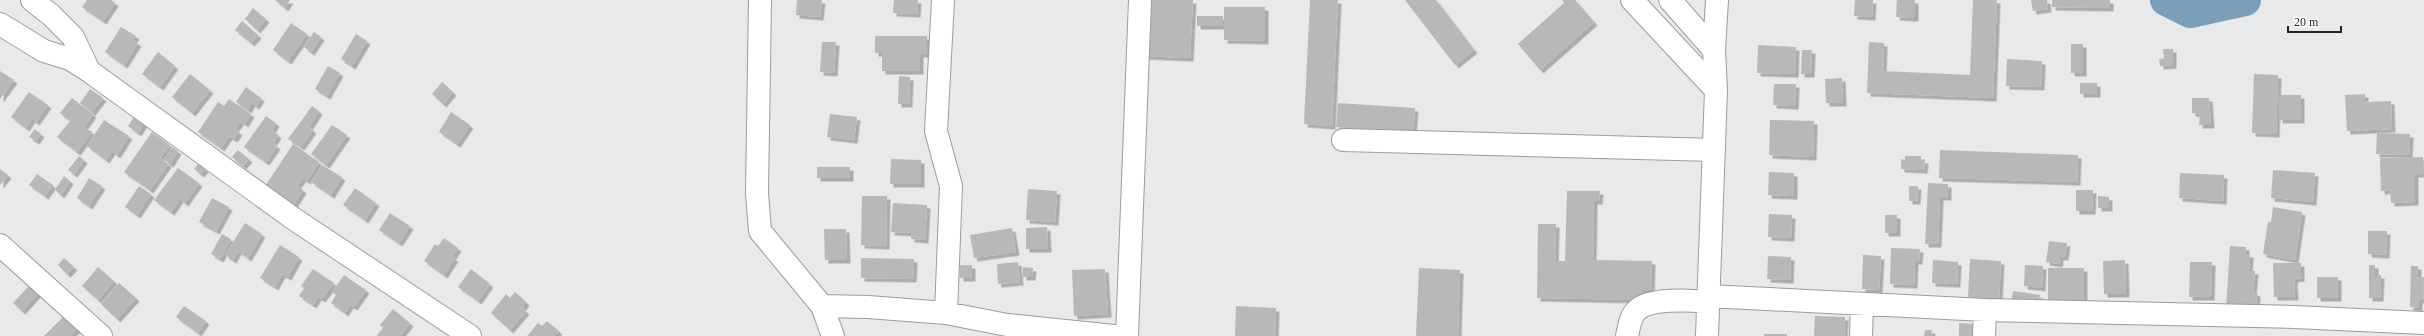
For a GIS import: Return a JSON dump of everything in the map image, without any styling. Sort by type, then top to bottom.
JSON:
[{"type":"street","points":[[32,0],[51,15],[73,37],[90,71]]},
{"type":"street","points":[[760,0],[757,193],[760,231],[822,306],[833,336]]},
{"type":"street","points":[[943,0],[936,131],[950,186],[946,313]]},
{"type":"street","points":[[1127,336],[1140,0]]},
{"type":"street","points":[[1632,0],[1716,90]]},
{"type":"street","points":[[1670,0],[1714,50]]},
{"type":"street","points":[[1707,336],[1707,299],[1716,90],[1714,50],[1717,0]]},
{"type":"street","points":[[0,24],[44,51],[70,59],[90,71],[294,219],[470,336]]},
{"type":"street","points":[[1343,140],[1714,150]]},
{"type":"street","points":[[0,245],[101,336]]},
{"type":"street","points":[[1627,336],[1630,321],[1637,310],[1653,302],[1707,299],[1985,310],[2294,317],[2424,323]]},
{"type":"street","points":[[1861,336],[1862,305]]},
{"type":"street","points":[[822,306],[868,307],[946,313],[1007,325],[1114,336]]},
{"type":"street","points":[[1984,336],[1985,310]]},
{"type":"building","points":[[87,0],[111,0],[115,3],[103,21],[82,7]]},
{"type":"building","points":[[275,0],[290,0],[285,8]]},
{"type":"building","points":[[797,0],[822,0],[820,17],[796,15]]},
{"type":"building","points":[[894,0],[918,0],[917,14],[893,13]]},
{"type":"building","points":[[1144,0],[1193,0],[1190,58],[1141,56]]},
{"type":"building","points":[[1310,0],[1338,0],[1332,126],[1304,124]]},
{"type":"building","points":[[1405,0],[1436,0],[1474,50],[1455,65]]},
{"type":"building","points":[[1562,0],[1575,0],[1594,22],[1540,70],[1518,44],[1564,3]]},
{"type":"building","points":[[1855,0],[1873,0],[1872,17],[1854,16]]},
{"type":"building","points":[[1897,0],[1915,0],[1915,18],[1896,17]]},
{"type":"building","points":[[1973,0],[1997,0],[1993,98],[1867,93],[1869,42],[1884,43],[1883,71],[1970,75]]},
{"type":"building","points":[[2031,0],[2047,0],[2048,9],[2033,11]]},
{"type":"building","points":[[2052,0],[2110,0],[2110,8],[2052,7]]},
{"type":"building","points":[[1224,7],[1265,7],[1265,41],[1224,40]]},
{"type":"building","points":[[253,8],[266,19],[257,30],[245,19]]},
{"type":"building","points":[[1197,16],[1223,16],[1223,26],[1197,26]]},
{"type":"building","points":[[242,21],[258,35],[251,43],[235,30]]},
{"type":"building","points":[[291,23],[307,34],[288,61],[273,50]]},
{"type":"building","points":[[121,27],[136,36],[133,40],[138,43],[124,65],[105,52]]},
{"type":"building","points":[[314,32],[321,37],[311,52],[304,47]]},
{"type":"building","points":[[356,34],[367,41],[352,66],[341,59]]},
{"type":"building","points":[[875,36],[927,36],[927,54],[920,54],[920,71],[882,71],[882,53],[875,53]]},
{"type":"building","points":[[822,42],[836,42],[834,73],[820,72]]},
{"type":"building","points":[[2071,44],[2083,44],[2083,73],[2071,73]]},
{"type":"building","points":[[1758,45],[1796,47],[1795,74],[1757,73]]},
{"type":"building","points":[[2163,49],[2173,49],[2173,65],[2160,66],[2159,59],[2164,58]]},
{"type":"building","points":[[1802,50],[1812,50],[1811,74],[1801,74]]},
{"type":"building","points":[[158,52],[175,66],[160,87],[142,74]]},
{"type":"building","points":[[2007,59],[2042,61],[2041,87],[2006,86]]},
{"type":"building","points":[[328,66],[340,73],[327,96],[315,89]]},
{"type":"building","points":[[0,71],[14,80],[0,99]]},
{"type":"building","points":[[190,74],[210,90],[192,113],[172,97]]},
{"type":"building","points":[[2254,74],[2278,75],[2276,134],[2252,133]]},
{"type":"building","points":[[899,76],[910,77],[909,104],[898,104]]},
{"type":"building","points":[[1842,78],[1843,103],[1826,103],[1825,79]]},
{"type":"building","points":[[442,82],[453,92],[443,104],[432,94]]},
{"type":"building","points":[[2080,83],[2097,83],[2097,94],[2080,94]]},
{"type":"building","points":[[1774,84],[1796,84],[1795,106],[1773,105]]},
{"type":"building","points":[[246,87],[261,98],[256,106],[252,103],[248,110],[236,102]]},
{"type":"building","points":[[90,89],[103,98],[92,112],[80,103]]},
{"type":"building","points":[[29,92],[48,105],[36,122],[32,119],[26,128],[11,117]]},
{"type":"building","points":[[2365,94],[2365,102],[2391,101],[2392,129],[2347,131],[2345,95]]},
{"type":"building","points":[[2279,95],[2301,95],[2301,120],[2279,120]]},
{"type":"building","points":[[72,98],[93,114],[84,127],[92,132],[77,152],[57,137],[70,121],[60,113]]},
{"type":"building","points":[[2192,98],[2209,98],[2211,125],[2199,125],[2200,114],[2192,113]]},
{"type":"building","points":[[229,99],[251,114],[245,124],[241,121],[235,129],[239,132],[234,139],[229,136],[221,148],[198,132],[218,102],[224,106]]},
{"type":"building","points":[[1338,103],[1415,108],[1413,133],[1336,127]]},
{"type":"building","points":[[312,106],[319,111],[309,127],[313,130],[301,147],[288,139]]},
{"type":"building","points":[[451,112],[470,125],[457,144],[439,132]]},
{"type":"building","points":[[830,114],[857,117],[854,140],[827,137]]},
{"type":"building","points":[[135,115],[145,121],[138,133],[128,126]]},
{"type":"building","points":[[266,116],[276,123],[272,130],[278,135],[273,143],[277,146],[266,162],[244,147]]},
{"type":"building","points":[[104,120],[129,136],[117,155],[112,151],[106,160],[87,146]]},
{"type":"building","points":[[1770,120],[1814,121],[1813,157],[1769,155]]},
{"type":"building","points":[[332,125],[347,135],[326,165],[311,154]]},
{"type":"building","points":[[35,129],[41,134],[36,141],[29,137]]},
{"type":"building","points":[[152,132],[170,145],[160,158],[168,164],[150,190],[124,172]]},
{"type":"building","points":[[2377,133],[2410,134],[2409,155],[2376,154]]},
{"type":"building","points":[[293,144],[319,162],[307,181],[303,178],[297,186],[303,190],[293,206],[264,188]]},
{"type":"building","points":[[172,147],[178,151],[170,164],[164,160]]},
{"type":"building","points":[[238,150],[249,159],[243,166],[232,157]]},
{"type":"building","points":[[1940,150],[2078,155],[2077,182],[1939,178]]},
{"type":"building","points":[[79,156],[84,160],[74,174],[68,170]]},
{"type":"building","points":[[1905,156],[1921,156],[1921,160],[1925,160],[1924,170],[1901,169],[1901,159],[1905,160]]},
{"type":"building","points":[[2423,157],[2424,174],[2415,174],[2415,202],[2391,203],[2390,190],[2381,191],[2380,158]]},
{"type":"building","points":[[891,159],[921,160],[921,184],[890,184]]},
{"type":"building","points":[[198,164],[205,169],[201,174],[194,169]]},
{"type":"building","points":[[322,165],[342,177],[331,195],[311,182]]},
{"type":"building","points":[[817,167],[850,167],[850,178],[817,178]]},
{"type":"building","points":[[178,168],[199,183],[185,203],[180,199],[171,212],[154,200]]},
{"type":"building","points":[[0,169],[8,175],[0,185]]},
{"type":"building","points":[[2273,170],[2315,173],[2313,202],[2271,198]]},
{"type":"building","points":[[1769,172],[1794,173],[1794,196],[1768,195]]},
{"type":"building","points":[[2180,173],[2224,175],[2223,201],[2179,198]]},
{"type":"building","points":[[37,174],[53,185],[45,196],[29,185]]},
{"type":"building","points":[[64,176],[70,181],[61,195],[55,190]]},
{"type":"building","points":[[89,178],[102,186],[89,206],[77,198]]},
{"type":"building","points":[[1928,183],[1948,184],[1948,197],[1940,197],[1938,244],[1925,244]]},
{"type":"building","points":[[139,186],[151,194],[137,215],[125,207]]},
{"type":"building","points":[[1909,186],[1918,186],[1917,201],[1909,201]]},
{"type":"building","points":[[355,188],[376,203],[365,220],[343,205]]},
{"type":"building","points":[[1028,189],[1057,191],[1055,222],[1026,220]]},
{"type":"building","points":[[2076,190],[2093,190],[2092,211],[2076,211]]},
{"type":"building","points":[[1567,191],[1600,191],[1599,201],[1594,201],[1593,260],[1652,261],[1651,290],[1643,289],[1643,300],[1537,298],[1538,224],[1556,224],[1555,261],[1565,261]]},
{"type":"building","points":[[862,196],[887,196],[886,246],[861,245]]},
{"type":"building","points":[[2098,196],[2109,197],[2109,208],[2098,208]]},
{"type":"building","points":[[212,198],[229,207],[216,231],[199,222]]},
{"type":"building","points":[[893,203],[927,205],[925,240],[911,239],[911,233],[891,232]]},
{"type":"building","points":[[2273,207],[2302,212],[2295,260],[2263,254],[2268,222],[2271,222]]},
{"type":"building","points":[[390,213],[410,226],[399,243],[379,230]]},
{"type":"building","points":[[1769,214],[1792,215],[1791,238],[1768,237]]},
{"type":"building","points":[[1885,215],[1897,215],[1897,233],[1885,233]]},
{"type":"building","points":[[245,223],[262,234],[248,258],[238,251],[233,260],[225,255]]},
{"type":"building","points":[[1047,227],[1048,249],[1026,249],[1026,228]]},
{"type":"building","points":[[1012,228],[1016,252],[974,258],[970,235]]},
{"type":"building","points":[[824,229],[846,229],[847,260],[825,260]]},
{"type":"building","points":[[2368,231],[2387,231],[2386,255],[2368,254]]},
{"type":"building","points":[[222,234],[231,239],[220,259],[211,254]]},
{"type":"building","points":[[444,238],[458,248],[452,257],[455,258],[444,275],[424,261],[435,244],[438,246]]},
{"type":"building","points":[[2049,241],[2067,243],[2065,257],[2060,257],[2059,264],[2046,262]]},
{"type":"building","points":[[280,245],[299,257],[288,277],[282,274],[275,287],[260,278]]},
{"type":"building","points":[[2230,246],[2246,247],[2246,254],[2250,254],[2249,271],[2255,271],[2253,292],[2257,293],[2256,311],[2226,309]]},
{"type":"building","points":[[1891,248],[1920,249],[1919,261],[1915,261],[1914,285],[1890,284]]},
{"type":"building","points":[[1863,255],[1881,256],[1879,290],[1862,289]]},
{"type":"building","points":[[1768,256],[1791,257],[1790,280],[1767,279]]},
{"type":"building","points":[[64,258],[74,267],[67,274],[58,265]]},
{"type":"building","points":[[861,258],[914,259],[913,279],[861,278]]},
{"type":"building","points":[[1970,259],[2001,261],[1999,298],[1968,297]]},
{"type":"building","points":[[1933,260],[1958,262],[1957,284],[1932,283]]},
{"type":"building","points":[[2125,260],[2126,294],[2104,294],[2103,261]]},
{"type":"building","points":[[1018,262],[1020,282],[998,284],[997,264]]},
{"type":"building","points":[[2190,262],[2212,262],[2211,297],[2189,297]]},
{"type":"building","points":[[2273,263],[2301,263],[2301,278],[2294,279],[2295,297],[2274,297]]},
{"type":"building","points":[[960,265],[972,265],[972,278],[960,278]]},
{"type":"building","points":[[2025,265],[2043,266],[2042,288],[2024,286]]},
{"type":"building","points":[[2369,265],[2375,265],[2375,275],[2381,275],[2380,298],[2369,298]]},
{"type":"building","points":[[2411,266],[2418,266],[2418,277],[2424,277],[2423,300],[2419,300],[2419,308],[2410,307]]},
{"type":"building","points":[[98,267],[114,281],[98,300],[82,286]]},
{"type":"building","points":[[1023,267],[1033,268],[1032,277],[1023,277]]},
{"type":"building","points":[[1419,268],[1460,270],[1458,336],[1416,336]]},
{"type":"building","points":[[2048,268],[2084,268],[2084,307],[2048,307]]},
{"type":"building","points":[[313,269],[334,283],[322,299],[318,297],[313,305],[299,296],[304,288],[301,286]]},
{"type":"building","points":[[471,269],[490,284],[478,301],[458,287]]},
{"type":"building","points":[[1105,269],[1108,314],[1074,316],[1072,270]]},
{"type":"building","points":[[344,275],[366,290],[354,307],[350,305],[345,313],[331,303],[336,295],[332,292]]},
{"type":"building","points":[[2317,277],[2338,277],[2338,298],[2317,298]]},
{"type":"building","points":[[119,283],[136,298],[117,319],[101,304]]},
{"type":"building","points":[[30,285],[38,293],[22,311],[13,303]]},
{"type":"building","points":[[2013,291],[2040,295],[2038,307],[2011,303]]},
{"type":"building","points":[[515,292],[526,302],[522,308],[526,311],[510,330],[491,313],[506,294],[510,298]]},
{"type":"building","points":[[184,306],[206,321],[198,333],[176,317]]},
{"type":"building","points":[[1236,306],[1276,308],[1275,336],[1235,336]]},
{"type":"building","points":[[393,309],[410,323],[400,336],[378,336],[377,335],[383,328],[380,325]]},
{"type":"building","points":[[64,316],[77,329],[70,336],[44,336]]},
{"type":"building","points":[[1815,316],[1845,317],[1844,336],[1814,336]]},
{"type":"building","points":[[547,321],[559,331],[554,336],[527,336],[538,323],[542,326]]},
{"type":"building","points":[[1959,323],[1975,324],[1974,336],[1959,336]]},
{"type":"building","points":[[1925,330],[1932,330],[1931,336],[1924,336]]},
{"type":"building","points":[[1764,334],[1787,334],[1787,336],[1764,336]]},
{"type":"waterway","points":[[2166,0],[2190,12],[2245,0]]}]
